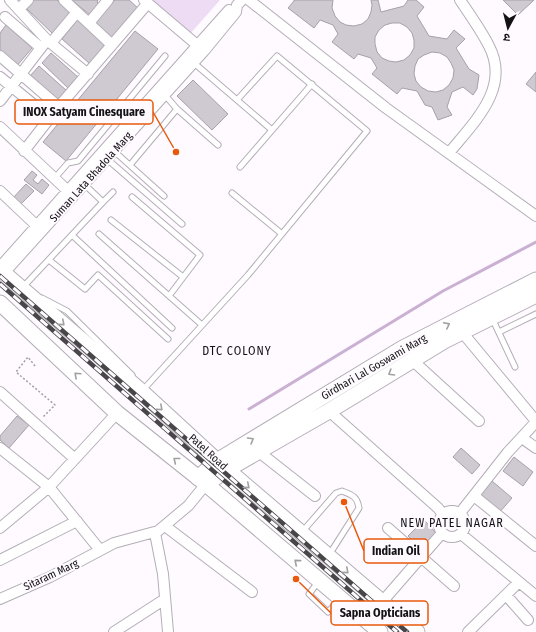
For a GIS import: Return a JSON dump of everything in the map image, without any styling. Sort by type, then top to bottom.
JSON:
[{"type":"main road","name":"Patel Road","points":[[1,270],[142,392],[223,465],[417,632]]},
{"type":"main road","name":"Girdhari Lal Goswami Marg","points":[[223,465],[403,348],[536,280]]},
{"type":"main road","name":"Girdhari Lal Goswami Marg","points":[[223,465],[259,452],[444,341],[536,296]]},
{"type":"main road","points":[[0,302],[117,413],[202,481],[340,598],[374,630]]},
{"type":"main road","points":[[202,481],[223,465]]},
{"type":"street","points":[[28,0],[15,5],[3,19],[41,48]]},
{"type":"street","points":[[64,0],[112,45]]},
{"type":"street","points":[[89,23],[108,0]]},
{"type":"street","points":[[250,0],[386,108],[536,216]]},
{"type":"street","points":[[449,153],[483,110],[494,87],[497,74],[490,47],[460,0]]},
{"type":"street","points":[[24,151],[146,2],[201,48]]},
{"type":"street","name":"Suman Lata Bhadola Marg","points":[[1,270],[68,191],[201,48],[230,9],[239,3]]},
{"type":"street","points":[[15,5],[49,41],[88,74]]},
{"type":"street","points":[[0,101],[41,48],[77,12]]},
{"type":"street","name":"Suman Lata Bhadola Marg","points":[[1,270],[84,184],[194,63],[201,48]]},
{"type":"street","points":[[0,56],[59,107]]},
{"type":"street","points":[[0,77],[50,118]]},
{"type":"street","points":[[0,127],[68,191]]},
{"type":"street","points":[[0,191],[37,226]]},
{"type":"street","points":[[460,513],[508,452],[534,424],[535,420],[534,416],[462,332]]},
{"type":"street","points":[[412,360],[479,421]]},
{"type":"street","points":[[0,392],[75,458]]},
{"type":"street","points":[[329,411],[443,514]]},
{"type":"street","points":[[0,528],[49,486],[117,413]]},
{"type":"street","points":[[522,438],[536,448]]},
{"type":"street","points":[[0,448],[49,486],[100,550]]},
{"type":"street","points":[[259,452],[315,496]]},
{"type":"street","points":[[168,632],[163,574],[155,533],[188,506],[202,481]]},
{"type":"street","points":[[474,496],[536,546]]},
{"type":"street","points":[[451,510],[460,513],[466,523],[464,531],[453,537],[449,537],[442,533],[438,525],[443,514],[451,510]]},
{"type":"street","points":[[0,560],[77,521]]},
{"type":"street","points":[[165,526],[252,592]]},
{"type":"street","points":[[388,528],[454,586]]},
{"type":"street","name":"Sitaram Marg","points":[[0,599],[50,577],[114,543],[155,533]]},
{"type":"street","points":[[382,602],[442,533]]},
{"type":"street","points":[[461,534],[536,596]]},
{"type":"street","points":[[468,632],[519,582]]},
{"type":"street","points":[[506,595],[528,620]]},
{"type":"street","points":[[114,632],[165,599]]},
{"type":"lane","points":[[54,179],[68,163],[78,161],[165,56]]},
{"type":"lane","points":[[142,392],[248,275],[367,131],[277,56],[237,100]]},
{"type":"lane","points":[[194,63],[272,130]]},
{"type":"lane","points":[[240,167],[312,84]]},
{"type":"lane","points":[[165,95],[177,109],[218,144]]},
{"type":"lane","points":[[130,165],[177,109]]},
{"type":"lane","points":[[110,155],[130,165],[164,196]]},
{"type":"lane","points":[[110,155],[182,224]]},
{"type":"lane","points":[[84,184],[103,202]]},
{"type":"lane","points":[[22,289],[112,192]]},
{"type":"lane","points":[[232,193],[282,234]]},
{"type":"lane","points":[[132,197],[200,255],[169,296]]},
{"type":"lane","points":[[111,220],[183,278]]},
{"type":"lane","points":[[99,234],[202,325]]},
{"type":"lane","points":[[72,236],[172,328]]},
{"type":"lane","points":[[49,260],[85,289],[98,275],[168,340]]},
{"type":"lane","points":[[499,332],[536,314]]},
{"type":"lane","points":[[492,317],[515,367]]},
{"type":"lane","points":[[301,532],[336,493],[342,491],[353,496],[358,501],[359,508],[329,556]]},
{"type":"path","points":[[35,366],[28,357],[16,372],[55,405],[36,424]]},
{"type":"shaded area","points":[[146,0],[220,0],[189,35]]},
{"type":"building","points":[[33,0],[57,0],[71,13],[52,33],[26,8]]},
{"type":"building","points":[[72,0],[98,0],[97,2],[99,4],[90,15]]},
{"type":"building","points":[[115,0],[129,0],[139,9],[112,39],[94,23]]},
{"type":"building","points":[[333,0],[332,8],[335,16],[340,22],[346,25],[354,26],[362,24],[368,19],[371,12],[371,0],[378,0],[381,12],[404,6],[408,0],[416,0],[424,7],[417,16],[429,36],[447,39],[454,30],[465,39],[456,48],[469,69],[479,75],[477,89],[473,95],[463,87],[452,92],[447,107],[452,115],[438,120],[432,107],[425,105],[417,91],[402,88],[397,94],[372,74],[377,68],[371,58],[358,54],[354,59],[332,42],[338,34],[333,25],[320,20],[314,28],[288,8],[294,1]],"holes":[[[400,23],[407,27],[412,33],[414,40],[414,48],[410,55],[404,60],[396,62],[382,58],[377,52],[375,44],[375,37],[379,30],[385,25]],[[432,52],[440,53],[447,57],[454,70],[453,78],[449,85],[443,90],[436,92],[428,91],[421,87],[416,81],[414,74],[418,59]]]},
{"type":"building","points":[[503,0],[534,0],[518,15]]},
{"type":"building","points":[[78,19],[108,46],[90,64],[62,39]]},
{"type":"building","points":[[6,25],[32,48],[16,67],[0,54],[0,33]]},
{"type":"building","points":[[135,31],[158,49],[66,161],[43,142]]},
{"type":"building","points":[[51,53],[79,78],[69,89],[42,63]]},
{"type":"building","points":[[39,66],[67,91],[57,101],[30,76]]},
{"type":"building","points":[[536,72],[536,92],[526,84]]},
{"type":"building","points":[[193,80],[228,114],[212,130],[177,96]]},
{"type":"building","points":[[32,171],[37,175],[33,180],[38,184],[42,179],[49,185],[42,194],[24,180]]},
{"type":"building","points":[[26,184],[34,191],[19,206],[12,199]]},
{"type":"building","points":[[17,416],[29,425],[9,448],[0,440],[0,436]]},
{"type":"building","points":[[461,448],[480,465],[472,474],[453,457]]},
{"type":"building","points":[[514,457],[533,472],[523,486],[503,471]]},
{"type":"building","points":[[492,481],[512,498],[498,514],[478,497]]},
{"type":"building","points":[[424,520],[438,535],[423,551],[408,536]]},
{"type":"waterway","points":[[249,409],[443,291],[536,242]]},
{"type":"railway","points":[[0,276],[407,632]]},
{"type":"railway","points":[[0,284],[397,632]]},
{"type":"place","name":"INOX Satyam Cinesquare","points":[[176,152]]},
{"type":"place","name":"Indian Oil","points":[[344,502]]},
{"type":"place","name":"Sapna Opticians","points":[[296,579]]},
{"type":"district","name":"DTC COLONY","points":[[237,351]]},
{"type":"district","name":"NEW PATEL NAGAR","points":[[452,523]]}]
